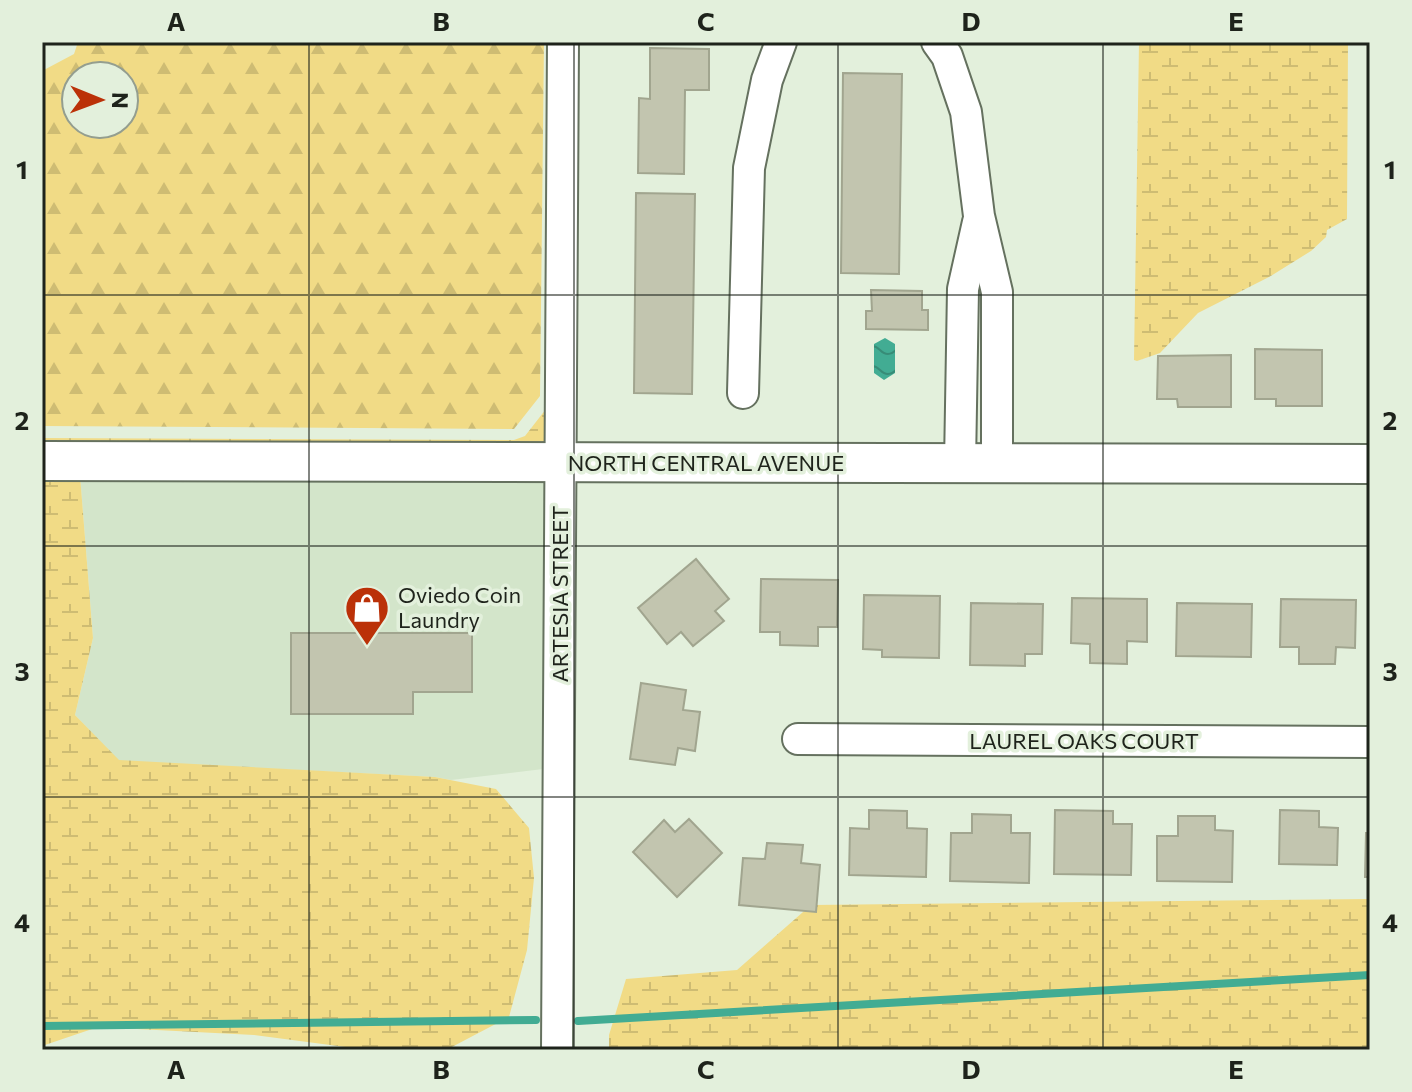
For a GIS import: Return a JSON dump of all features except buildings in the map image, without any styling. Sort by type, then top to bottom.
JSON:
[{"type":"main road","name":"NORTH CENTRAL AVENUE","points":[[42,461],[1370,464]]},
{"type":"street","name":"ARTESIA STREET","points":[[557,1050],[563,42]]},
{"type":"street","points":[[743,393],[749,168],[767,80],[781,42]]},
{"type":"street","points":[[937,42],[947,56],[966,112],[979,216],[997,292],[978,464]]},
{"type":"street","name":"LAUREL OAKS COURT","points":[[798,739],[1370,742]]},
{"type":"shaded area","points":[[80,475],[546,476],[543,769],[451,780],[119,761],[75,715],[93,638]]},
{"type":"green space","points":[[78,42],[544,42],[540,396],[514,429],[42,426],[42,71],[60,61],[60,140],[140,140],[140,60],[63,60],[74,54]]},
{"type":"green space","points":[[1139,42],[1348,42],[1347,219],[1327,230],[1326,237],[1311,251],[1269,277],[1198,313],[1160,353],[1137,361],[1134,360]]},
{"type":"green space","points":[[546,409],[546,449],[42,448],[42,438],[514,440],[525,436]]},
{"type":"green space","points":[[42,474],[80,475],[93,638],[75,715],[119,760],[435,777],[496,789],[529,828],[534,878],[527,950],[509,1017],[448,1049],[353,1048],[254,1035],[98,1027],[42,1046]]},
{"type":"green space","points":[[1370,899],[1370,1050],[609,1050],[609,1035],[626,979],[737,970],[811,905]]},
{"type":"water","points":[[885,338],[895,344],[895,373],[884,380],[874,373],[874,344]]},
{"type":"waterway","points":[[578,1021],[1370,975]]},
{"type":"waterway","points":[[42,1026],[536,1020]]},
{"type":"place","name":"Oviedo Coin Laundry","points":[[367,647]]}]
